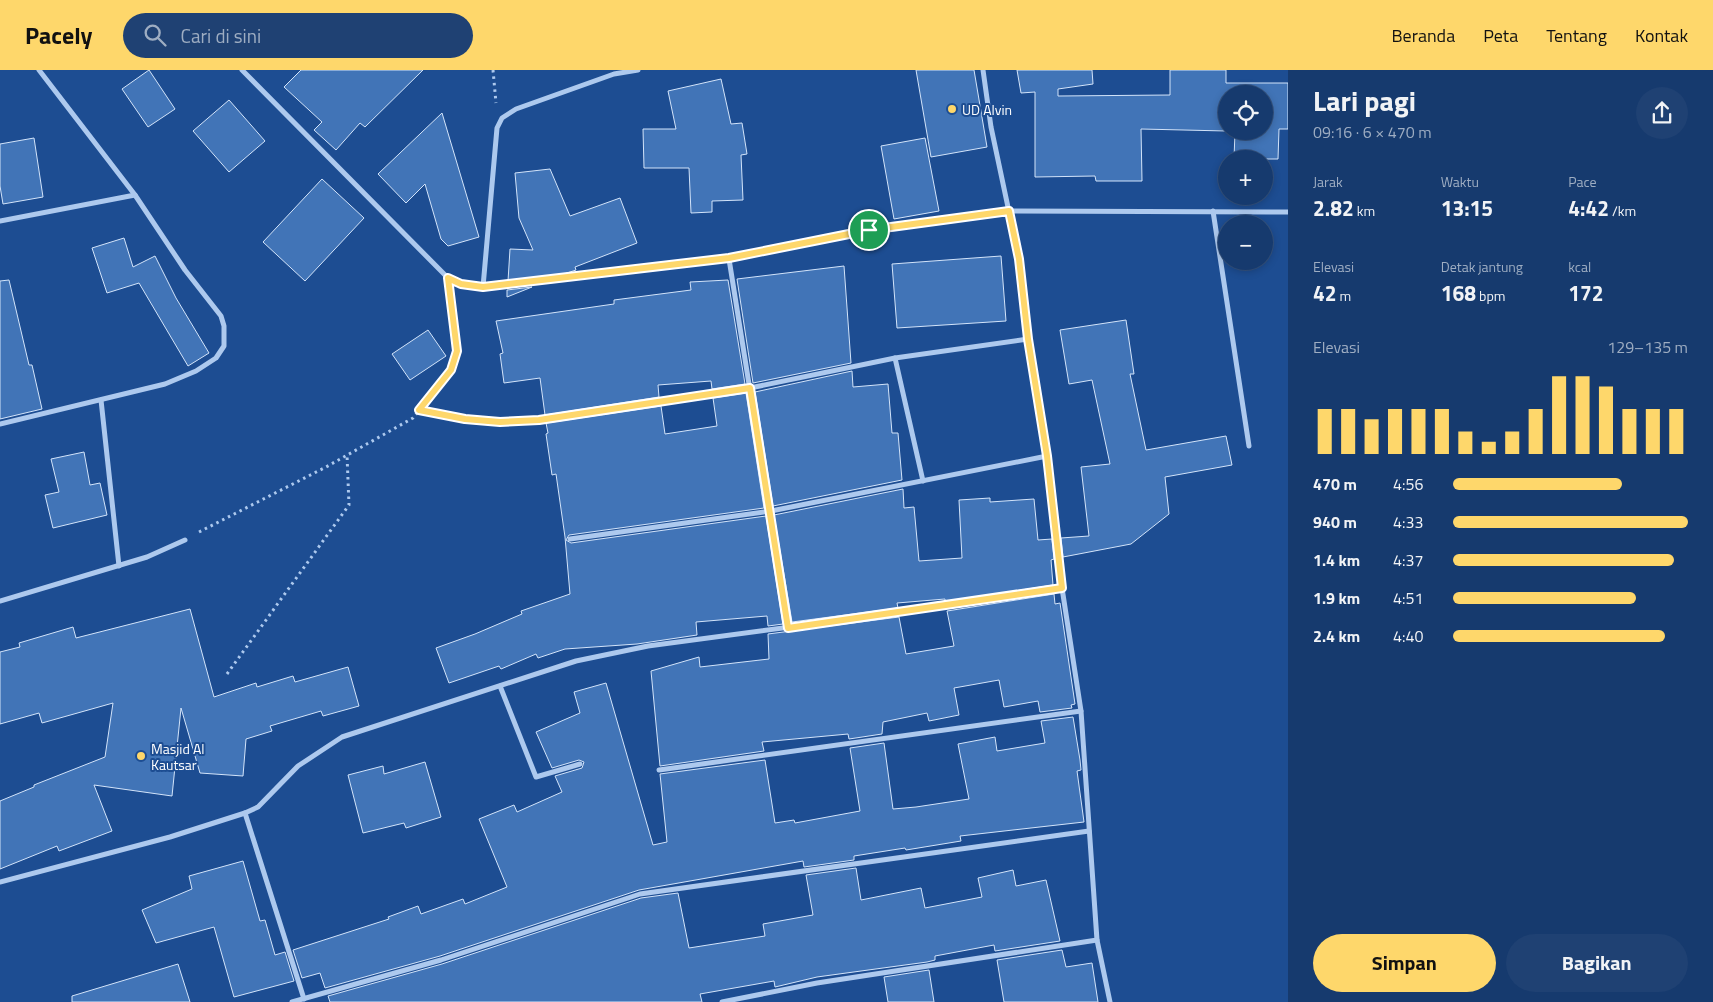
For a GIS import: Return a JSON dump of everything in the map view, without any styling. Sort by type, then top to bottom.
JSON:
[{"type":"street","points":[[0,424],[165,384],[196,371],[216,358],[224,346],[224,326],[221,316],[185,270],[135,195],[39,70]]},
{"type":"street","points":[[242,70],[448,278],[461,284],[483,287],[729,258],[869,230],[1009,211],[1288,212]]},
{"type":"street","points":[[483,287],[497,128],[502,118],[516,109],[614,74],[638,70]]},
{"type":"street","points":[[983,70],[991,127],[1019,259],[1028,339],[1047,456],[1062,588],[1081,711],[1097,940],[1110,1002]]},
{"type":"street","points":[[0,221],[135,195]]},
{"type":"street","points":[[1213,211],[1249,446]]},
{"type":"street","points":[[729,258],[788,628]]},
{"type":"street","points":[[539,420],[750,388],[895,358],[1028,339]]},
{"type":"street","points":[[895,358],[923,481]]},
{"type":"street","points":[[101,400],[119,566]]},
{"type":"street","points":[[570,539],[770,511],[1047,456]]},
{"type":"street","points":[[0,602],[147,558],[185,540]]},
{"type":"street","points":[[0,882],[170,837],[245,813],[258,807],[298,766],[342,737],[576,660],[618,651],[1062,588]]},
{"type":"street","points":[[500,686],[536,777],[580,764]]},
{"type":"street","points":[[658,770],[1081,711]]},
{"type":"street","points":[[245,813],[304,999]]},
{"type":"street","points":[[292,1002],[441,960],[640,894],[1089,831]]},
{"type":"street","points":[[722,1002],[808,984],[1097,940]]},
{"type":"path","points":[[493,70],[497,128]]},
{"type":"path","points":[[185,540],[413,418],[451,370],[457,351],[448,278]]},
{"type":"path","points":[[419,410],[465,419],[491,421],[539,420]]},
{"type":"path","points":[[227,674],[349,505],[347,455]]},
{"type":"building","points":[[149,70],[175,109],[148,127],[122,89]]},
{"type":"building","points":[[301,70],[423,70],[365,127],[360,123],[336,150],[314,130],[322,122],[284,87]]},
{"type":"building","name":"UD Alvin","points":[[916,70],[974,70],[987,147],[931,157]]},
{"type":"building","points":[[1017,70],[1092,70],[1093,84],[1058,89],[1058,96],[1170,95],[1170,70],[1226,70],[1226,83],[1288,83],[1288,129],[1279,129],[1278,159],[1273,159],[1273,150],[1234,150],[1235,140],[1273,140],[1273,85],[1218,85],[1218,131],[1141,129],[1142,181],[1096,181],[1095,176],[1035,177],[1035,92],[1021,93]]},
{"type":"building","points":[[721,79],[731,124],[742,123],[747,154],[741,155],[743,200],[712,201],[712,212],[691,213],[689,168],[644,168],[643,129],[676,129],[668,91]]},
{"type":"building","points":[[229,100],[265,141],[229,172],[193,131]]},
{"type":"building","points":[[442,113],[479,237],[448,246],[441,239],[425,184],[406,203],[378,174]]},
{"type":"building","points":[[34,138],[43,197],[3,204],[0,186],[0,144]]},
{"type":"building","points":[[925,138],[939,211],[894,219],[881,146]]},
{"type":"building","points":[[550,169],[570,216],[620,198],[637,243],[575,267],[576,270],[564,274],[508,281],[510,249],[533,250],[519,218],[515,173]]},
{"type":"building","points":[[322,179],[364,218],[305,281],[263,242]]},
{"type":"building","points":[[124,238],[133,267],[155,256],[176,298],[209,353],[188,366],[139,283],[107,293],[92,248]]},
{"type":"building","points":[[1001,256],[1006,321],[897,328],[892,264]]},
{"type":"building","points":[[844,266],[851,363],[753,383],[737,279]]},
{"type":"building","points":[[9,280],[29,365],[32,365],[42,409],[0,419],[0,281]]},
{"type":"building","points":[[728,280],[745,384],[712,389],[711,381],[658,385],[659,397],[545,415],[540,378],[504,383],[500,354],[503,353],[496,321],[614,304],[614,300],[691,290],[690,282]]},
{"type":"building","points":[[532,287],[507,297],[507,290]]},
{"type":"building","points":[[1126,320],[1134,374],[1130,374],[1146,450],[1226,436],[1232,465],[1165,477],[1169,514],[1131,544],[1063,557],[1061,538],[1089,536],[1081,467],[1110,464],[1092,380],[1069,384],[1060,330]]},
{"type":"building","points":[[428,330],[446,356],[410,380],[392,354]]},
{"type":"building","points":[[852,371],[853,387],[888,384],[892,433],[898,433],[902,480],[773,506],[755,392]]},
{"type":"building","points":[[746,393],[764,508],[569,535],[566,540],[571,543],[766,516],[783,624],[768,626],[767,616],[696,622],[697,635],[637,644],[565,649],[538,658],[536,654],[501,669],[499,666],[449,683],[436,648],[522,614],[521,611],[570,594],[565,537],[556,474],[552,475],[546,423],[661,406],[665,434],[717,426],[713,398]]},
{"type":"building","points":[[84,452],[90,485],[100,483],[107,515],[53,528],[45,495],[59,492],[51,459]]},
{"type":"building","points":[[903,489],[904,508],[914,507],[919,561],[962,558],[959,500],[990,498],[990,502],[1034,499],[1038,540],[1052,539],[1054,559],[1051,560],[1053,585],[945,602],[945,599],[897,603],[898,608],[792,622],[774,515]]},
{"type":"building","points":[[1054,594],[1055,604],[1060,603],[1075,704],[1071,705],[1072,708],[1040,712],[1038,701],[1004,707],[999,680],[954,688],[959,715],[929,721],[927,713],[883,722],[882,734],[849,739],[848,734],[762,742],[764,751],[660,766],[651,671],[699,657],[700,667],[769,659],[768,634],[899,617],[906,654],[954,646],[947,611]]},
{"type":"building","points":[[190,609],[214,697],[256,683],[257,687],[293,676],[295,682],[348,667],[359,706],[323,716],[321,711],[270,726],[272,731],[246,739],[243,776],[200,773],[181,708],[172,796],[94,785],[112,831],[59,851],[57,846],[0,869],[0,801],[34,787],[34,785],[105,757],[113,703],[42,723],[39,713],[0,724],[0,652],[20,647],[19,643],[73,627],[76,638]]},
{"type":"building","points":[[606,683],[653,845],[667,842],[660,774],[765,760],[775,823],[794,820],[795,823],[860,811],[850,748],[884,743],[893,809],[916,807],[969,799],[958,744],[995,737],[997,751],[1045,743],[1041,721],[1073,717],[1080,760],[1081,770],[1077,771],[1084,822],[960,836],[961,841],[854,856],[854,860],[804,867],[803,861],[639,890],[440,956],[325,988],[320,973],[302,978],[293,950],[389,919],[388,917],[418,906],[421,914],[463,899],[465,904],[507,887],[479,819],[514,805],[517,812],[562,792],[555,776],[582,768],[584,762],[579,760],[552,768],[536,732],[580,713],[574,692]]},
{"type":"building","points":[[425,762],[441,817],[406,828],[404,823],[363,833],[348,775],[383,766],[384,774]]},
{"type":"building","points":[[243,861],[260,921],[265,920],[275,955],[285,952],[294,981],[234,997],[214,927],[156,943],[142,910],[192,889],[189,876]]},
{"type":"building","points":[[856,868],[861,900],[921,888],[925,908],[982,897],[978,878],[1013,870],[1016,886],[1046,880],[1060,941],[995,951],[994,945],[935,956],[935,960],[927,962],[817,977],[775,987],[774,981],[700,994],[702,1002],[330,1002],[328,996],[442,964],[641,898],[678,893],[689,948],[765,936],[763,924],[813,915],[806,875]]},
{"type":"building","points":[[1062,950],[1066,967],[1092,963],[1098,1002],[1004,1002],[997,960]]},
{"type":"building","points":[[178,964],[190,1002],[72,1002],[72,996]]},
{"type":"building","points":[[929,970],[934,1002],[888,1002],[884,977]]},
{"type":"place","name":"UD Alvin","points":[[952,109]]},
{"type":"place","name":"Masjid Al Kautsar","points":[[141,756]]},
{"type":"route","points":[[1009,211],[1019,259],[1028,339],[1047,456],[1062,588],[788,628],[750,388],[539,420],[500,422],[465,419],[419,410],[451,370],[457,351],[448,278],[461,284],[483,287],[509,285],[729,258],[869,230],[1009,211]]}]
